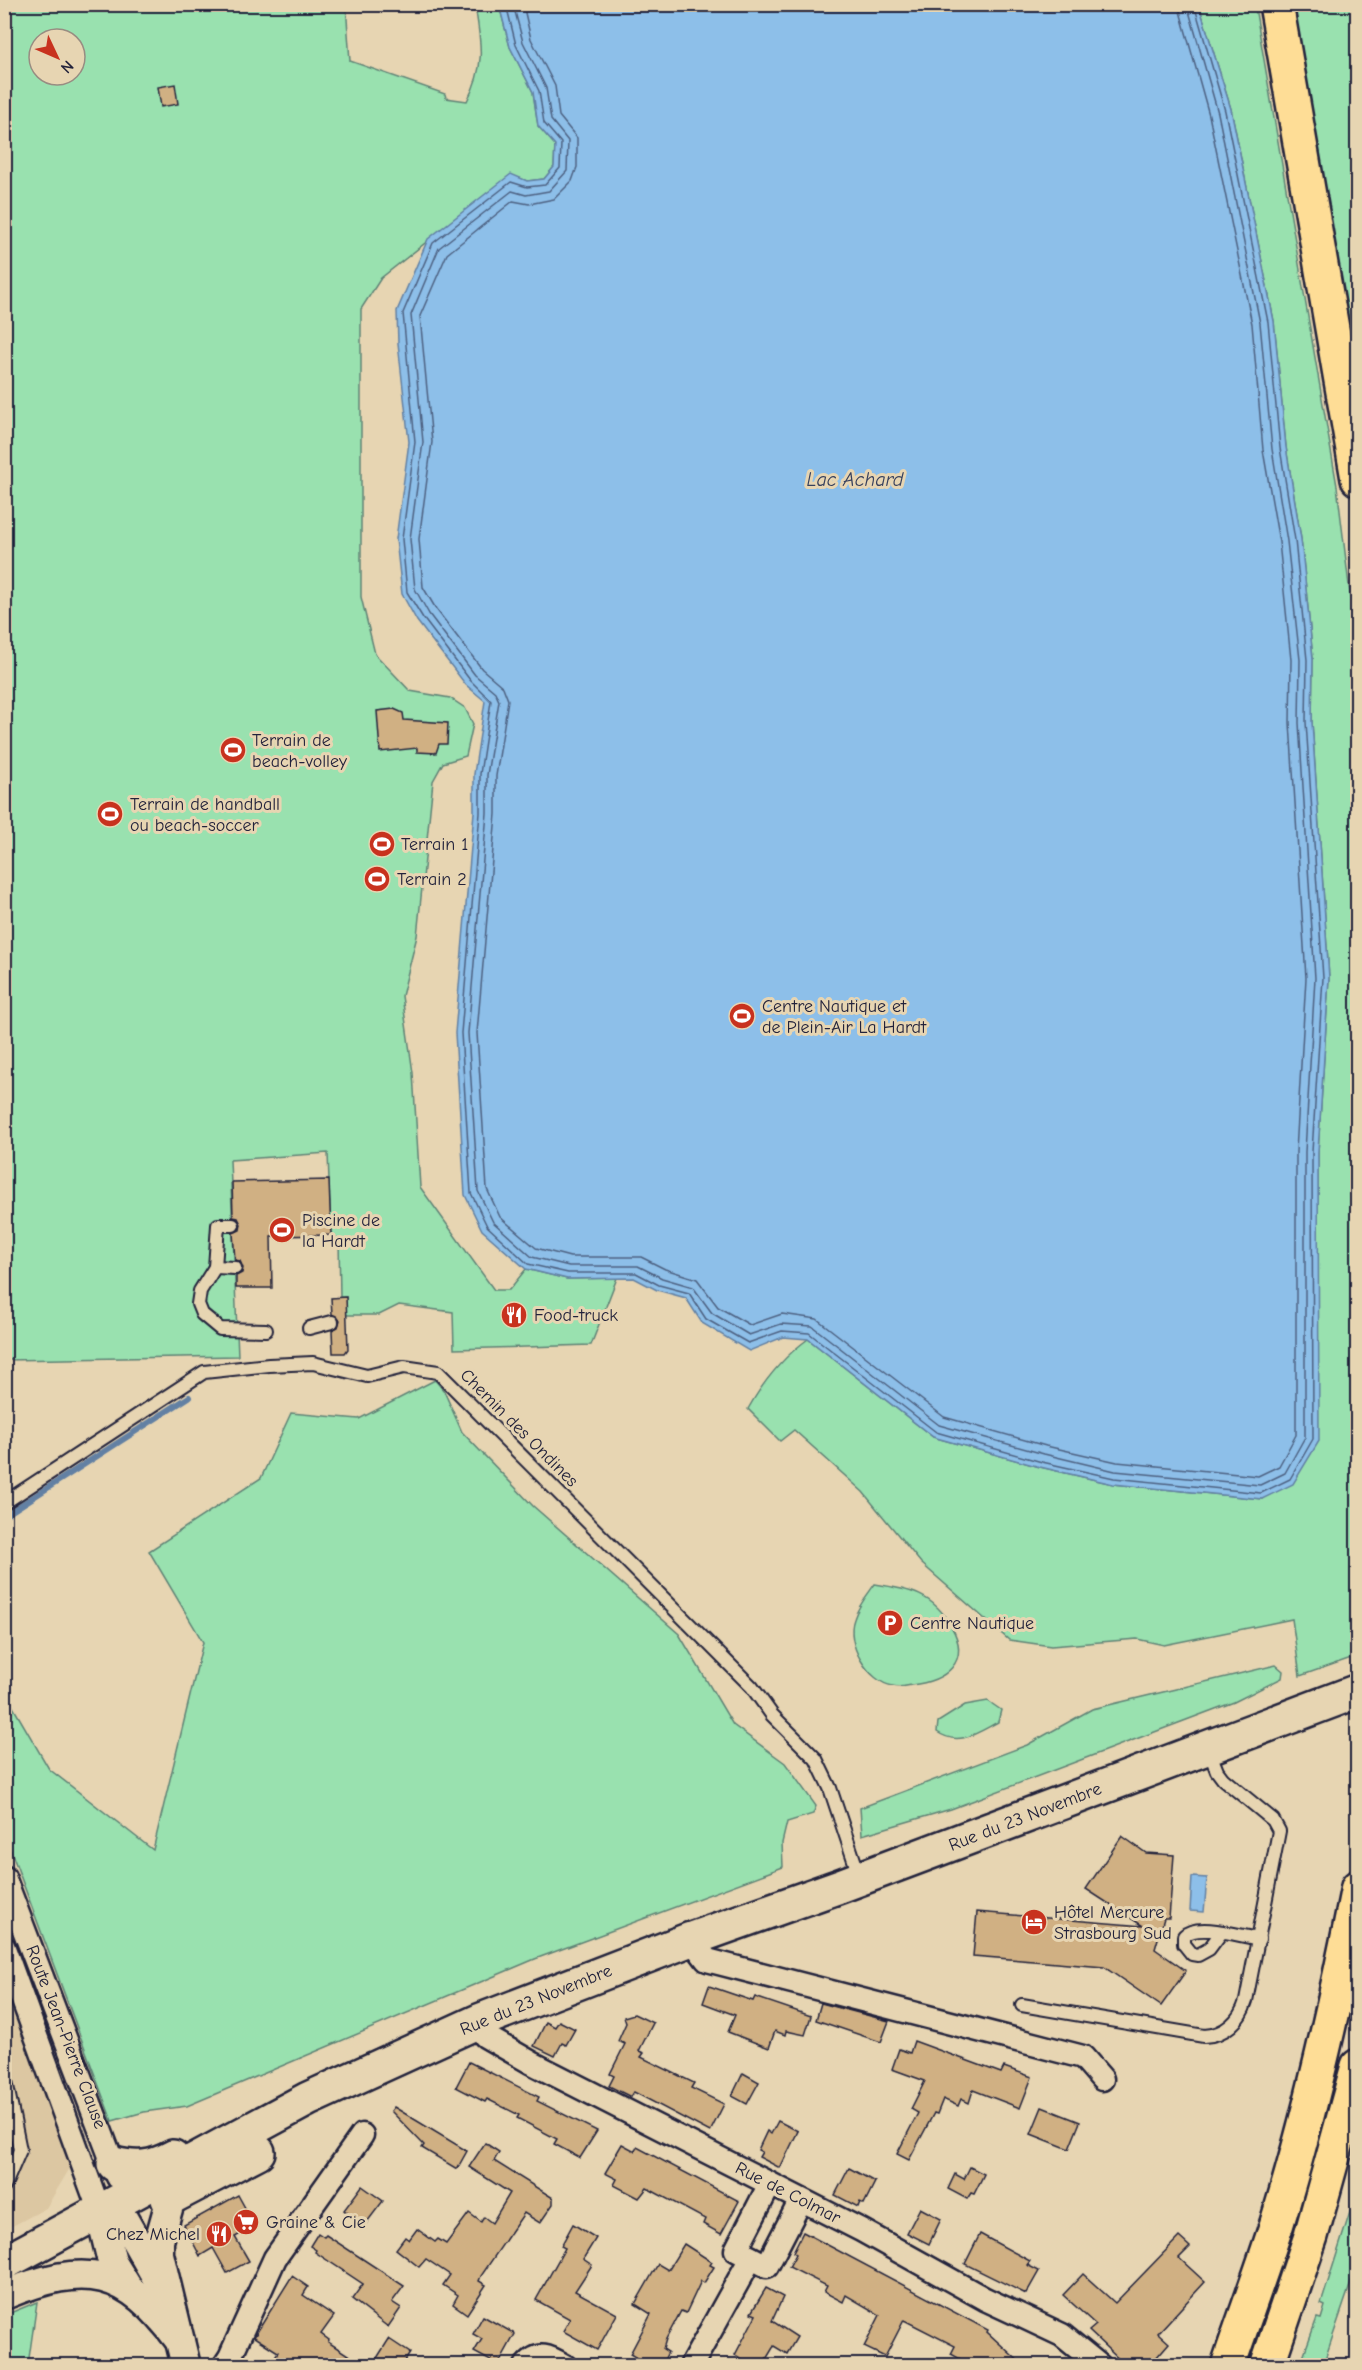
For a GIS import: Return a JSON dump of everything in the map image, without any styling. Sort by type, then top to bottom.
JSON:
[{"type":"highway","points":[[1276,4],[1358,479]]},
{"type":"highway","points":[[1228,2366],[1277,2224],[1300,2141],[1340,1979],[1358,1887]]},
{"type":"highway","points":[[1267,2366],[1311,2236],[1358,2066]]},
{"type":"main road","name":"Rue du 23 Novembre","points":[[4,2284],[112,2214],[308,2099],[479,2021],[691,1939],[861,1879],[1358,1691]]},
{"type":"main road","name":"Rue du 23 Novembre","points":[[112,2214],[171,2198],[258,2151],[383,2066]]},
{"type":"main road","name":"Rue du 23 Novembre","points":[[114,2164],[133,2168],[153,2167],[294,2097],[308,2099]]},
{"type":"main road","points":[[4,2263],[112,2214]]},
{"type":"street","name":"Route Jean-Pierre Clause","points":[[4,1877],[114,2164],[112,2214]]},
{"type":"street","points":[[691,1939],[707,1960],[1083,2057],[1102,2079]]},
{"type":"street","name":"Route Jean-Pierre Clause","points":[[4,1948],[39,2042],[112,2214]]},
{"type":"street","name":"Rue de Colmar","points":[[479,2021],[485,2036],[532,2063],[861,2230],[985,2299],[1062,2335],[1100,2366]]},
{"type":"street","points":[[224,2366],[275,2258],[362,2135]]},
{"type":"street","points":[[770,2184],[736,2250],[751,2258],[767,2266],[801,2200]]},
{"type":"street","points":[[171,2198],[159,2241],[167,2295],[183,2353]]},
{"type":"street","points":[[112,2214],[112,2262],[128,2288],[157,2313],[183,2353]]},
{"type":"street","points":[[112,2214],[167,2295]]},
{"type":"street","points":[[691,2366],[751,2258]]},
{"type":"street","points":[[4,2295],[33,2283],[70,2274],[101,2277],[128,2288]]},
{"type":"street","points":[[526,2366],[536,2356],[542,2355],[565,2366]]},
{"type":"lane","points":[[233,1225],[218,1225],[215,1267],[200,1291],[198,1304],[202,1314],[220,1329],[266,1330]]},
{"type":"lane","points":[[215,1267],[235,1268]]},
{"type":"lane","points":[[309,1328],[332,1322]]},
{"type":"lane","name":"Chemin des Ondines","points":[[4,1503],[204,1372],[314,1363],[367,1376],[404,1367],[438,1372],[752,1688],[772,1715],[816,1759],[830,1788],[861,1879]]},
{"type":"lane","points":[[1022,2005],[1183,2034],[1212,2036],[1227,2029],[1243,2010],[1279,1831],[1273,1820],[1223,1779],[1217,1771],[1208,1747]]},
{"type":"lane","points":[[1221,1933],[1259,1939]]},
{"type":"lane","points":[[4,2071],[20,2150],[4,2187]]},
{"type":"shaded area","points":[[4,1981],[73,2163],[46,2208],[5,2230]]},
{"type":"green space","points":[[4,5],[346,5],[350,61],[445,94],[446,98],[467,101],[477,76],[480,54],[475,5],[499,5],[510,47],[533,92],[538,126],[555,145],[554,167],[544,179],[527,181],[511,175],[381,278],[361,309],[361,597],[375,654],[410,691],[450,698],[465,708],[473,724],[466,756],[443,763],[433,781],[417,936],[402,996],[413,1073],[420,1187],[494,1290],[509,1290],[526,1269],[567,1279],[617,1278],[591,1345],[454,1349],[453,1312],[399,1305],[379,1315],[346,1315],[346,1297],[340,1297],[339,1239],[331,1235],[328,1153],[230,1160],[238,1356],[7,1360],[4,1300]]},
{"type":"green space","points":[[1199,5],[1254,5],[1255,7],[1337,486],[1351,602],[1358,748],[1357,1656],[1300,1676],[1292,1619],[1164,1645],[1137,1639],[1051,1646],[1009,1640],[921,1563],[863,1492],[794,1430],[780,1441],[748,1409],[774,1371],[808,1339],[933,1437],[1040,1467],[1113,1484],[1262,1499],[1318,1441],[1318,1152],[1329,978],[1312,722],[1313,659],[1301,539],[1286,447],[1274,321],[1231,109]]},
{"type":"green space","points":[[1285,5],[1357,5],[1357,422]]},
{"type":"green space","points":[[435,1380],[444,1391],[462,1432],[533,1506],[679,1634],[733,1725],[785,1763],[816,1806],[813,1814],[787,1822],[782,1843],[783,1867],[535,1959],[187,2106],[144,2112],[112,2121],[5,1835],[5,1693],[49,1769],[153,1850],[203,1642],[149,1551],[261,1478],[291,1413],[359,1419]]},
{"type":"green space","points":[[875,1584],[899,1588],[919,1595],[937,1607],[944,1615],[957,1639],[959,1650],[952,1668],[945,1674],[924,1683],[898,1687],[884,1683],[867,1669],[856,1650],[852,1629],[858,1610]]},
{"type":"green space","points":[[1276,1665],[1283,1671],[1282,1678],[1234,1702],[951,1809],[862,1835],[860,1808],[1027,1745],[1092,1709]]},
{"type":"green space","points":[[988,1701],[1001,1710],[998,1722],[968,1737],[953,1738],[937,1732],[938,1722],[965,1705]]},
{"type":"green space","points":[[1357,2190],[1357,2265],[1323,2365],[1300,2365],[1317,2318],[1321,2319],[1325,2306],[1321,2304]]},
{"type":"green space","points":[[37,2302],[28,2365],[5,2365],[5,2315]]},
{"type":"water","name":"Lac Achard","points":[[499,5],[1199,5],[1231,109],[1274,321],[1286,447],[1301,539],[1313,659],[1312,722],[1329,978],[1318,1152],[1319,1441],[1293,1484],[1262,1499],[1113,1484],[1040,1467],[933,1437],[808,1339],[783,1337],[749,1351],[702,1323],[686,1298],[657,1290],[634,1278],[567,1279],[526,1269],[482,1230],[465,1195],[455,1033],[474,812],[474,774],[485,701],[466,685],[417,621],[402,594],[396,539],[409,442],[398,343],[397,311],[428,239],[511,174],[527,181],[544,179],[554,167],[555,145],[538,126],[533,92],[510,47]]},
{"type":"water","points":[[1192,1877],[1207,1878],[1204,1912],[1190,1911]]},
{"type":"building","points":[[175,84],[178,104],[161,107],[158,87]]},
{"type":"building","points":[[394,709],[403,713],[404,720],[448,723],[447,744],[439,744],[436,753],[417,752],[417,748],[380,752],[377,711]]},
{"type":"building","name":"Piscine de la Hardt","points":[[329,1180],[331,1235],[271,1236],[272,1288],[236,1288],[236,1276],[242,1273],[243,1268],[240,1261],[235,1260],[233,1233],[240,1230],[241,1224],[238,1218],[233,1217],[232,1182]]},
{"type":"building","points":[[346,1297],[348,1349],[345,1353],[333,1353],[332,1330],[338,1327],[340,1320],[332,1314],[331,1298]]},
{"type":"building","name":"Hôtel Mercure Strasbourg Sud","points":[[1122,1836],[1146,1853],[1174,1855],[1169,1918],[1164,1918],[1155,1949],[1186,1971],[1161,2006],[1104,1967],[973,1956],[977,1912],[1143,1926],[1086,1889]]},
{"type":"building","points":[[709,1986],[753,2001],[755,1997],[811,2016],[805,2035],[786,2031],[785,2035],[775,2031],[769,2048],[728,2032],[735,2015],[703,2003]]},
{"type":"building","points":[[821,2003],[889,2021],[881,2042],[816,2020]]},
{"type":"building","points":[[634,2014],[653,2023],[639,2051],[644,2053],[641,2057],[694,2083],[691,2088],[724,2104],[710,2132],[634,2092],[631,2097],[609,2086],[614,2076],[610,2074],[625,2044],[618,2041],[626,2023],[624,2017]]},
{"type":"building","points":[[559,2021],[575,2029],[566,2045],[562,2043],[555,2056],[534,2046],[546,2022],[555,2027]]},
{"type":"building","points":[[914,2041],[1001,2073],[1004,2067],[1032,2077],[1020,2108],[973,2090],[969,2103],[961,2099],[958,2106],[943,2099],[937,2114],[934,2113],[909,2160],[897,2154],[918,2113],[911,2109],[925,2081],[892,2069],[899,2049],[910,2053]]},
{"type":"building","points":[[469,2062],[539,2097],[537,2101],[597,2131],[580,2158],[554,2144],[557,2139],[517,2118],[519,2115],[487,2099],[485,2102],[456,2087]]},
{"type":"building","points":[[743,2073],[759,2082],[747,2104],[732,2096]]},
{"type":"building","points":[[394,2107],[467,2151],[457,2169],[422,2148],[424,2145],[391,2111]]},
{"type":"building","points":[[1042,2107],[1080,2122],[1069,2149],[1031,2134]]},
{"type":"building","points":[[778,2121],[798,2131],[780,2168],[759,2157],[762,2152],[758,2150],[767,2131],[771,2134]]},
{"type":"building","points":[[485,2143],[499,2152],[494,2161],[553,2198],[553,2204],[540,2223],[524,2213],[481,2276],[479,2281],[486,2285],[467,2314],[453,2304],[458,2295],[443,2285],[450,2275],[426,2259],[419,2267],[396,2249],[405,2237],[409,2240],[417,2229],[435,2242],[438,2239],[446,2244],[469,2213],[481,2222],[484,2217],[492,2223],[510,2193],[469,2167]]},
{"type":"building","points":[[622,2144],[635,2151],[637,2147],[739,2201],[721,2234],[703,2224],[705,2219],[647,2188],[639,2198],[614,2185],[617,2179],[605,2173]]},
{"type":"building","points":[[970,2167],[984,2174],[974,2194],[971,2193],[967,2199],[948,2189],[955,2174],[964,2179]]},
{"type":"building","points":[[849,2168],[875,2182],[864,2204],[860,2202],[858,2207],[835,2195]]},
{"type":"building","points":[[362,2186],[383,2201],[364,2226],[344,2210]]},
{"type":"building","points":[[238,2195],[255,2226],[235,2237],[249,2261],[227,2273],[213,2248],[200,2256],[184,2225]]},
{"type":"building","points":[[920,2208],[941,2219],[929,2244],[907,2233]]},
{"type":"building","points":[[573,2224],[596,2238],[583,2259],[592,2265],[575,2291],[617,2314],[597,2350],[563,2331],[570,2319],[536,2300],[565,2248],[561,2246]]},
{"type":"building","points":[[803,2232],[988,2330],[987,2332],[1024,2366],[973,2366],[951,2354],[955,2346],[904,2320],[885,2357],[864,2347],[880,2315],[846,2295],[843,2302],[824,2292],[827,2286],[789,2267],[796,2254],[793,2252]]},
{"type":"building","points":[[318,2233],[324,2237],[326,2235],[404,2286],[392,2302],[401,2308],[388,2327],[352,2299],[363,2284],[315,2252],[316,2250],[310,2246]]},
{"type":"building","points":[[980,2234],[1030,2261],[1027,2265],[1039,2271],[1026,2294],[965,2264]]},
{"type":"building","points":[[1179,2237],[1190,2247],[1179,2258],[1205,2282],[1158,2333],[1169,2343],[1149,2366],[1126,2366],[1089,2331],[1096,2325],[1063,2295],[1083,2274],[1115,2303]]},
{"type":"building","points":[[684,2244],[712,2262],[710,2265],[714,2267],[704,2283],[701,2281],[686,2313],[681,2311],[666,2339],[663,2349],[668,2352],[661,2366],[633,2366],[637,2358],[630,2354],[651,2314],[635,2304],[658,2264],[668,2270]]},
{"type":"building","points":[[292,2276],[308,2287],[303,2295],[334,2316],[321,2334],[329,2340],[328,2342],[365,2366],[269,2366],[278,2352],[254,2337]]},
{"type":"building","points":[[766,2288],[783,2297],[772,2321],[797,2337],[787,2354],[774,2346],[762,2366],[754,2366],[735,2355],[756,2315],[751,2313]]},
{"type":"building","points":[[483,2316],[515,2334],[498,2365],[474,2352],[482,2339],[473,2334]]},
{"type":"building","points":[[389,2339],[410,2353],[402,2366],[372,2366]]},
{"type":"waterway","points":[[4,1516],[189,1397]]},
{"type":"place","name":"Terrain de beach-volley","points":[[233,750]]},
{"type":"place","name":"Terrain de handball ou beach-soccer","points":[[110,814]]},
{"type":"place","name":"Terrain 1","points":[[382,844]]},
{"type":"place","name":"Terrain 2","points":[[377,879]]},
{"type":"place","name":"Centre Nautique et de Plein-Air La Hardt","points":[[742,1016]]},
{"type":"place","name":"Piscine de la Hardt","points":[[282,1230]]},
{"type":"place","name":"Food-truck","points":[[514,1315]]},
{"type":"place","name":"Centre Nautique","points":[[890,1623]]},
{"type":"place","name":"Hôtel Mercure Strasbourg Sud","points":[[1034,1922]]},
{"type":"place","name":"Graine & Cie","points":[[246,2222]]},
{"type":"place","name":"Chez Michel","points":[[219,2234]]}]
